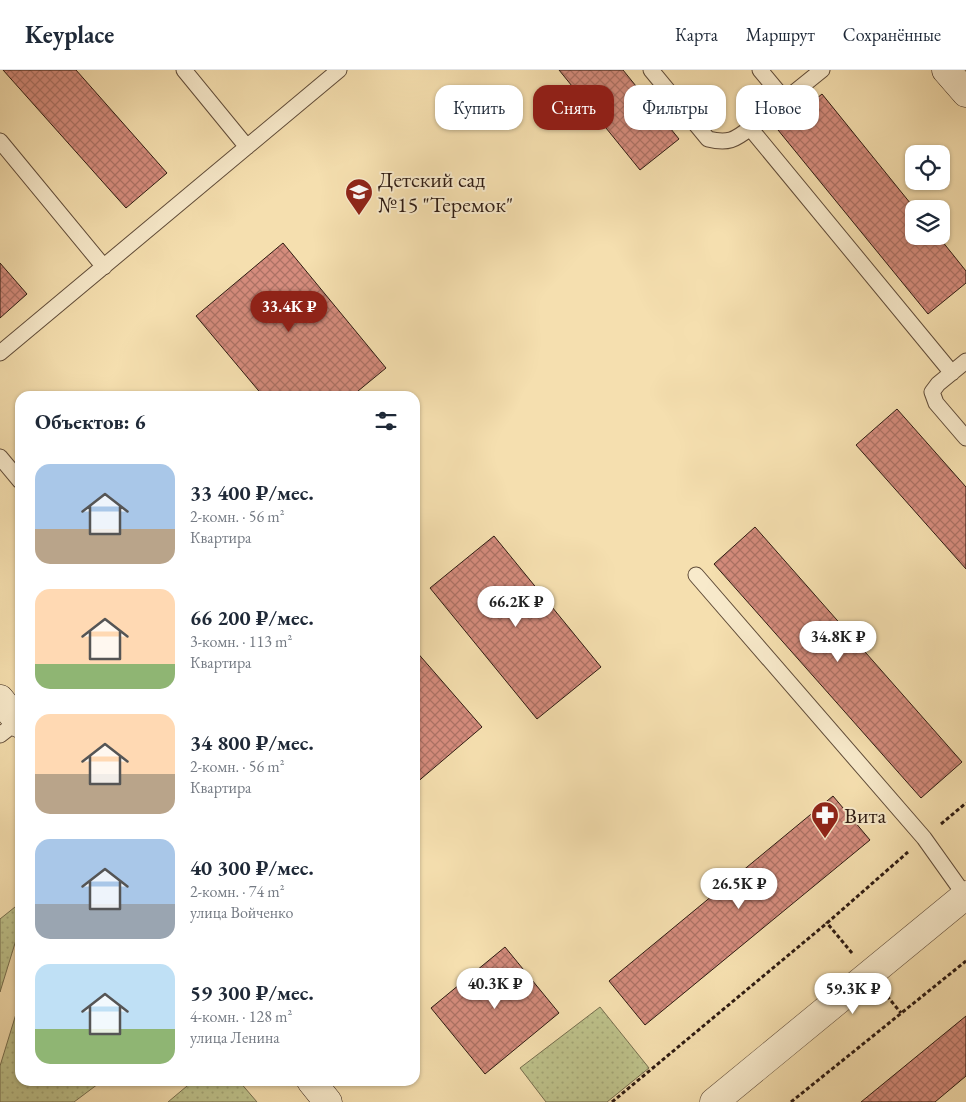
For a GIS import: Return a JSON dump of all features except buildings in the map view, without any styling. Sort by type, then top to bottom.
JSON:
[{"type":"street","points":[[946,70],[966,93]]},
{"type":"street","points":[[0,699],[13,726]]},
{"type":"street","points":[[714,1102],[966,896]]},
{"type":"street","points":[[315,1086],[328,1102]]},
{"type":"lane","points":[[184,70],[247,146]]},
{"type":"lane","points":[[0,353],[339,70]]},
{"type":"lane","points":[[651,70],[708,139],[719,142],[735,140],[748,130]]},
{"type":"lane","points":[[760,70],[772,85]]},
{"type":"lane","points":[[804,85],[822,70]]},
{"type":"lane","points":[[752,130],[952,373]]},
{"type":"lane","points":[[0,141],[104,267]]},
{"type":"lane","points":[[966,361],[938,384],[932,392],[936,403],[966,438]]},
{"type":"lane","points":[[0,457],[15,475]]},
{"type":"lane","points":[[696,576],[924,838],[966,896]]},
{"type":"path","points":[[612,1102],[827,923],[966,803]]},
{"type":"path","points":[[827,923],[901,1013]]},
{"type":"path","points":[[790,1102],[966,961]]},
{"type":"green space","points":[[15,907],[15,943],[0,992],[0,919]]},
{"type":"green space","points":[[600,1007],[649,1068],[607,1102],[546,1102],[520,1068]]},
{"type":"green space","points":[[15,1017],[15,1086],[95,1086],[74,1102],[0,1102],[0,1066]]},
{"type":"green space","points":[[187,1086],[243,1086],[257,1102],[168,1102]]},
{"type":"place","name":"Детский сад №15 \"Теремок\"","points":[[359,216]]},
{"type":"place","name":"Вита","points":[[825,839]]}]
